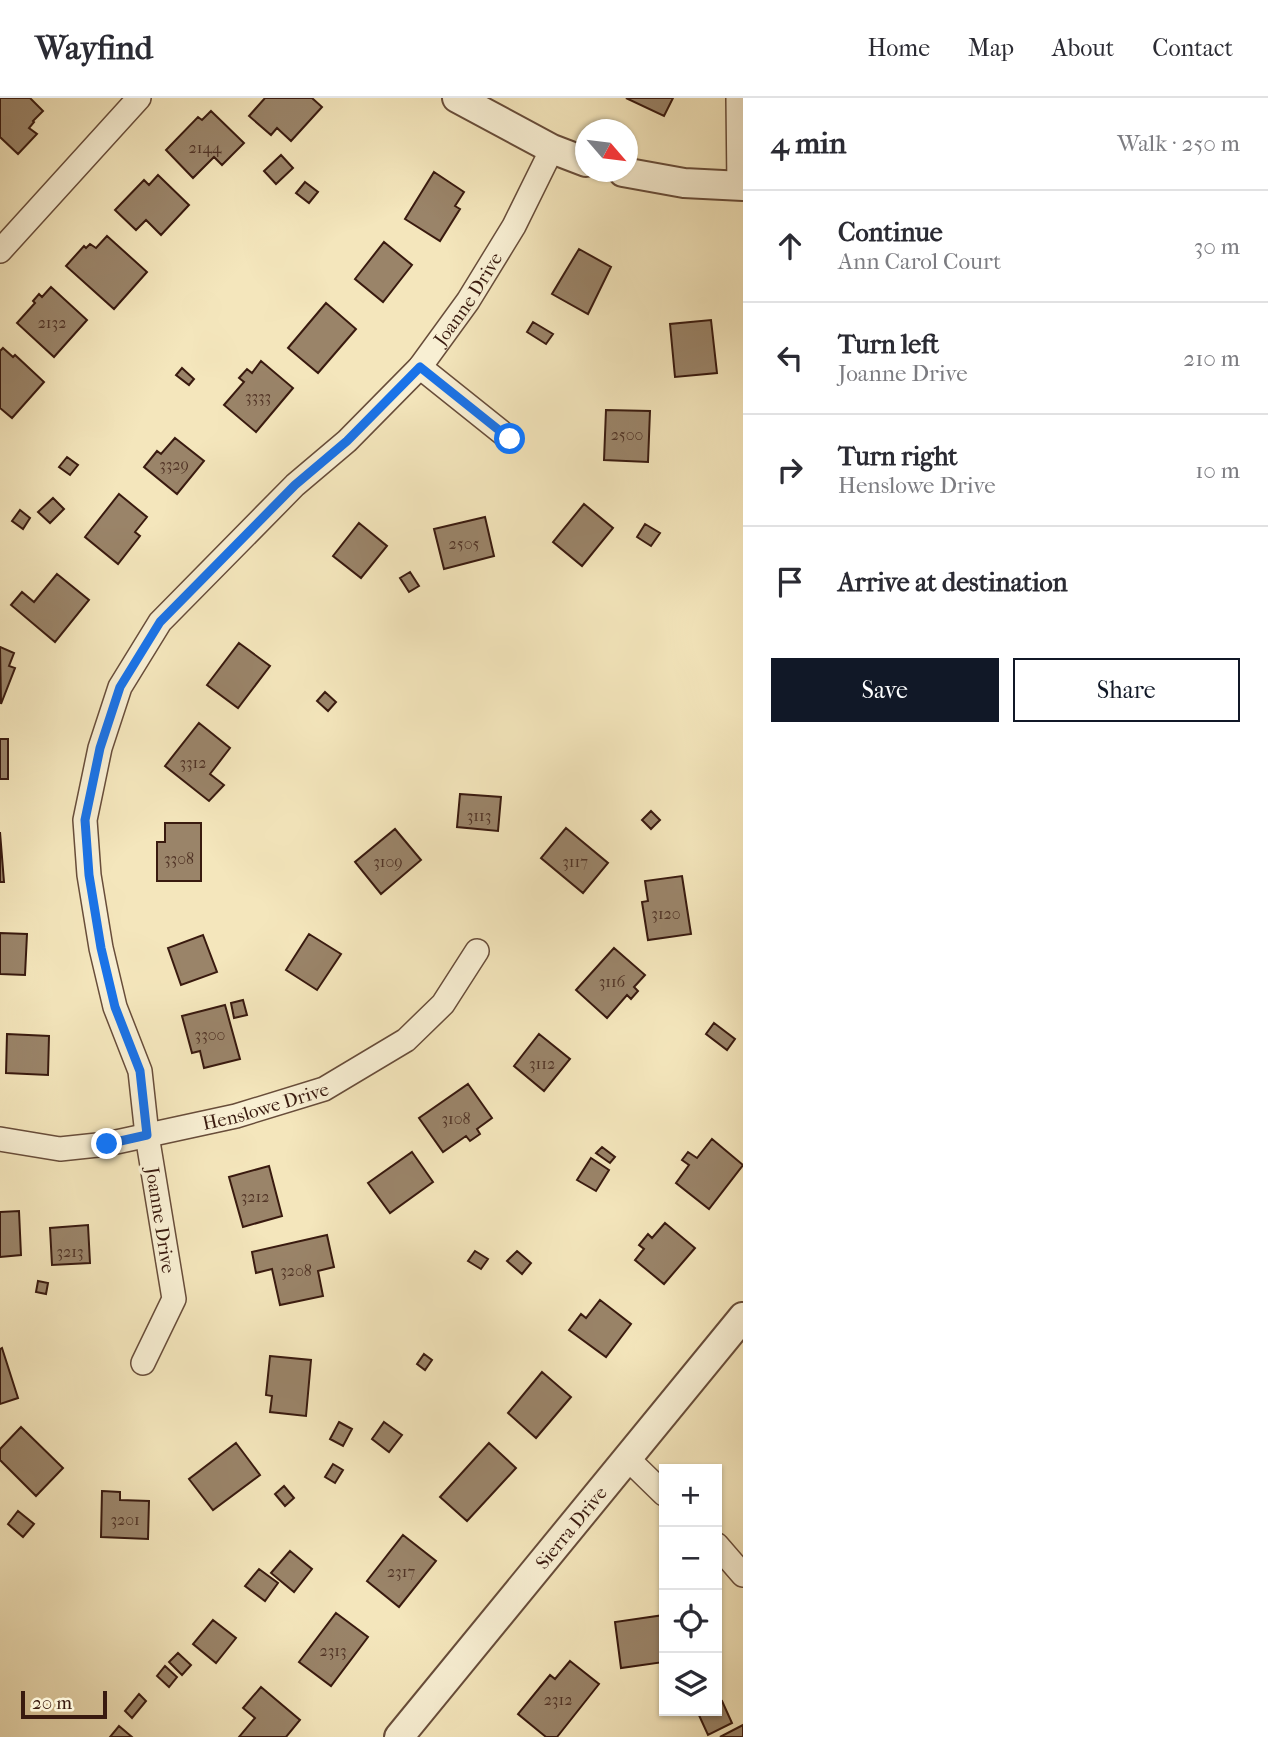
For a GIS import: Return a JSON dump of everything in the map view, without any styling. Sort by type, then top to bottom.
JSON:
[{"type":"street","points":[[0,251],[139,98]]},
{"type":"street","points":[[457,98],[552,149],[575,158]]},
{"type":"street","points":[[638,175],[684,183],[741,187],[738,98]]},
{"type":"street","name":"Joanne Drive","points":[[143,1363],[174,1298],[147,1135],[140,1071],[115,1007],[101,948],[89,875],[85,820],[100,748],[120,687],[160,622],[295,485],[347,441],[420,367],[468,301],[514,226],[552,149]]},
{"type":"street","points":[[420,367],[510,439]]},
{"type":"street","name":"Henslowe Drive","points":[[0,1139],[60,1149],[107,1144],[236,1116],[324,1089],[406,1040],[443,1004],[477,951]]},
{"type":"street","name":"Sierra Drive","points":[[399,1737],[743,1317]]},
{"type":"street","points":[[627,1458],[659,1489]]},
{"type":"street","points":[[722,1551],[743,1575]]},
{"type":"building","points":[[0,98],[30,98],[43,111],[29,128],[37,134],[18,154],[0,137]]},
{"type":"building","points":[[265,98],[312,98],[322,107],[291,141],[277,128],[271,135],[249,116]]},
{"type":"building","points":[[626,98],[673,98],[664,116]]},
{"type":"building","points":[[211,111],[244,143],[222,165],[214,157],[193,178],[166,150],[198,117],[202,120]]},
{"type":"building","points":[[281,155],[293,168],[276,184],[264,171]]},
{"type":"building","points":[[434,172],[464,192],[455,206],[460,209],[440,241],[405,219]]},
{"type":"building","points":[[158,175],[189,205],[161,235],[146,220],[136,230],[115,210],[144,180],[149,185]]},
{"type":"building","points":[[305,182],[318,192],[309,203],[296,193]]},
{"type":"building","points":[[107,236],[147,272],[114,309],[66,266],[84,246],[86,248],[90,244],[96,248]]},
{"type":"building","points":[[384,242],[412,265],[383,302],[355,279]]},
{"type":"building","points":[[579,249],[611,267],[588,314],[552,294]]},
{"type":"building","points":[[51,287],[87,320],[54,357],[17,323],[35,303],[33,301],[39,294],[42,297]]},
{"type":"building","points":[[326,303],[356,329],[318,373],[288,348]]},
{"type":"building","points":[[711,320],[717,373],[675,377],[670,324]]},
{"type":"building","points":[[533,322],[553,334],[546,344],[527,332]]},
{"type":"building","points":[[3,348],[13,357],[15,355],[44,382],[12,418],[0,408],[0,351]]},
{"type":"building","points":[[261,361],[293,388],[256,432],[224,405],[244,382],[239,378],[247,369],[252,373]]},
{"type":"building","points":[[182,368],[194,379],[189,385],[176,375]]},
{"type":"building","points":[[606,410],[650,411],[648,462],[604,460]]},
{"type":"building","points":[[175,438],[204,461],[177,494],[144,467],[157,451],[161,454]]},
{"type":"building","points":[[67,457],[78,465],[70,475],[59,467]]},
{"type":"building","points":[[119,494],[147,517],[135,532],[140,536],[118,564],[85,537]]},
{"type":"building","points":[[53,498],[64,509],[50,523],[38,512]]},
{"type":"building","points":[[584,504],[613,528],[582,566],[553,542]]},
{"type":"building","points":[[20,510],[30,518],[23,529],[12,521]]},
{"type":"building","points":[[485,517],[494,556],[444,569],[434,529]]},
{"type":"building","points":[[359,523],[387,546],[361,578],[333,556]]},
{"type":"building","points":[[645,524],[660,533],[651,546],[637,537]]},
{"type":"building","points":[[410,572],[419,586],[409,592],[400,578]]},
{"type":"building","points":[[57,574],[89,600],[55,642],[11,605],[22,592],[34,602]]},
{"type":"building","points":[[239,643],[270,666],[238,708],[207,685]]},
{"type":"building","points":[[0,647],[14,653],[9,666],[15,668],[1,704]]},
{"type":"building","points":[[325,692],[336,702],[328,711],[317,701]]},
{"type":"building","points":[[199,723],[230,748],[210,774],[224,785],[209,801],[165,766]]},
{"type":"building","points":[[0,739],[8,739],[8,779],[0,779]]},
{"type":"building","points":[[460,794],[501,797],[498,831],[457,827]]},
{"type":"building","points":[[651,811],[660,820],[651,829],[642,820]]},
{"type":"building","points":[[165,823],[201,823],[201,881],[157,881],[157,842],[165,842]]},
{"type":"building","points":[[566,828],[608,863],[583,893],[541,858]]},
{"type":"building","points":[[395,829],[421,860],[381,894],[355,862]]},
{"type":"building","points":[[0,832],[4,882],[0,882]]},
{"type":"building","points":[[682,876],[691,934],[648,940],[642,902],[648,901],[645,881]]},
{"type":"building","points":[[0,933],[27,934],[25,975],[0,974]]},
{"type":"building","points":[[309,934],[341,954],[317,990],[286,970]]},
{"type":"building","points":[[203,935],[217,972],[181,985],[168,948]]},
{"type":"building","points":[[614,948],[645,975],[634,987],[638,991],[631,999],[627,995],[607,1018],[576,990]]},
{"type":"building","points":[[243,1000],[247,1015],[234,1018],[231,1003]]},
{"type":"building","points":[[225,1005],[240,1059],[204,1068],[200,1051],[192,1053],[182,1016]]},
{"type":"building","points":[[714,1023],[735,1039],[727,1050],[706,1034]]},
{"type":"building","points":[[7,1034],[49,1036],[48,1075],[6,1073]]},
{"type":"building","points":[[539,1034],[570,1059],[544,1091],[514,1066]]},
{"type":"building","points":[[468,1084],[492,1118],[477,1129],[480,1134],[470,1141],[466,1136],[443,1152],[419,1118]]},
{"type":"building","points":[[712,1139],[743,1165],[709,1209],[676,1183],[689,1165],[682,1160],[688,1152],[697,1158]]},
{"type":"building","points":[[602,1147],[615,1157],[610,1163],[596,1153]]},
{"type":"building","points":[[412,1152],[433,1182],[390,1213],[368,1183]]},
{"type":"building","points":[[591,1158],[609,1170],[596,1191],[577,1180]]},
{"type":"building","points":[[269,1166],[282,1216],[243,1227],[229,1177]]},
{"type":"building","points":[[19,1211],[21,1255],[0,1257],[0,1212]]},
{"type":"building","points":[[665,1223],[695,1248],[664,1284],[635,1260],[644,1249],[639,1245],[648,1234],[652,1238]]},
{"type":"building","points":[[88,1225],[90,1263],[52,1265],[50,1228]]},
{"type":"building","points":[[327,1235],[334,1267],[318,1271],[323,1296],[280,1305],[272,1269],[256,1273],[252,1252]]},
{"type":"building","points":[[475,1251],[488,1259],[481,1269],[468,1261]]},
{"type":"building","points":[[517,1251],[531,1263],[522,1274],[507,1261]]},
{"type":"building","points":[[38,1281],[48,1283],[46,1294],[36,1292]]},
{"type":"building","points":[[600,1300],[631,1324],[606,1357],[569,1330],[581,1314],[586,1318]]},
{"type":"building","points":[[2,1348],[18,1398],[0,1404],[0,1349]]},
{"type":"building","points":[[424,1354],[432,1360],[425,1370],[417,1364]]},
{"type":"building","points":[[270,1356],[311,1360],[306,1416],[270,1412],[272,1396],[266,1395]]},
{"type":"building","points":[[542,1372],[571,1397],[536,1438],[508,1413]]},
{"type":"building","points":[[339,1422],[352,1429],[343,1446],[330,1439]]},
{"type":"building","points":[[384,1422],[402,1435],[389,1452],[372,1439]]},
{"type":"building","points":[[21,1427],[63,1468],[36,1496],[0,1460],[0,1449]]},
{"type":"building","points":[[236,1443],[260,1475],[213,1510],[189,1479]]},
{"type":"building","points":[[489,1443],[516,1468],[467,1521],[440,1497]]},
{"type":"building","points":[[333,1464],[343,1470],[335,1483],[325,1477]]},
{"type":"building","points":[[284,1486],[294,1498],[285,1506],[275,1494]]},
{"type":"building","points":[[102,1491],[120,1492],[120,1500],[149,1501],[148,1539],[101,1537]]},
{"type":"building","points":[[18,1511],[34,1524],[23,1537],[8,1524]]},
{"type":"building","points":[[403,1535],[436,1561],[399,1607],[367,1581]]},
{"type":"building","points":[[290,1551],[312,1569],[294,1592],[271,1573]]},
{"type":"building","points":[[259,1569],[278,1583],[265,1601],[245,1586]]},
{"type":"building","points":[[336,1613],[368,1637],[331,1686],[299,1662]]},
{"type":"building","points":[[659,1616],[659,1663],[621,1668],[615,1622]]},
{"type":"building","points":[[213,1620],[236,1638],[216,1663],[193,1644]]},
{"type":"building","points":[[178,1653],[191,1665],[182,1675],[169,1662]]},
{"type":"building","points":[[570,1661],[599,1684],[557,1737],[546,1737],[518,1714],[550,1675],[555,1679]]},
{"type":"building","points":[[165,1666],[177,1677],[169,1687],[157,1676]]},
{"type":"building","points":[[261,1687],[300,1720],[286,1737],[239,1737],[255,1718],[243,1708]]},
{"type":"building","points":[[139,1694],[146,1701],[132,1718],[125,1711]]},
{"type":"building","points":[[722,1701],[732,1723],[708,1735],[699,1716],[722,1716]]},
{"type":"building","points":[[743,1725],[743,1737],[720,1737]]},
{"type":"building","points":[[119,1726],[132,1737],[110,1737]]},
{"type":"route","points":[[107,1144],[147,1135],[140,1071],[115,1007],[101,948],[89,875],[85,820],[100,748],[120,687],[160,622],[295,485],[347,441],[420,367],[510,439]]}]
